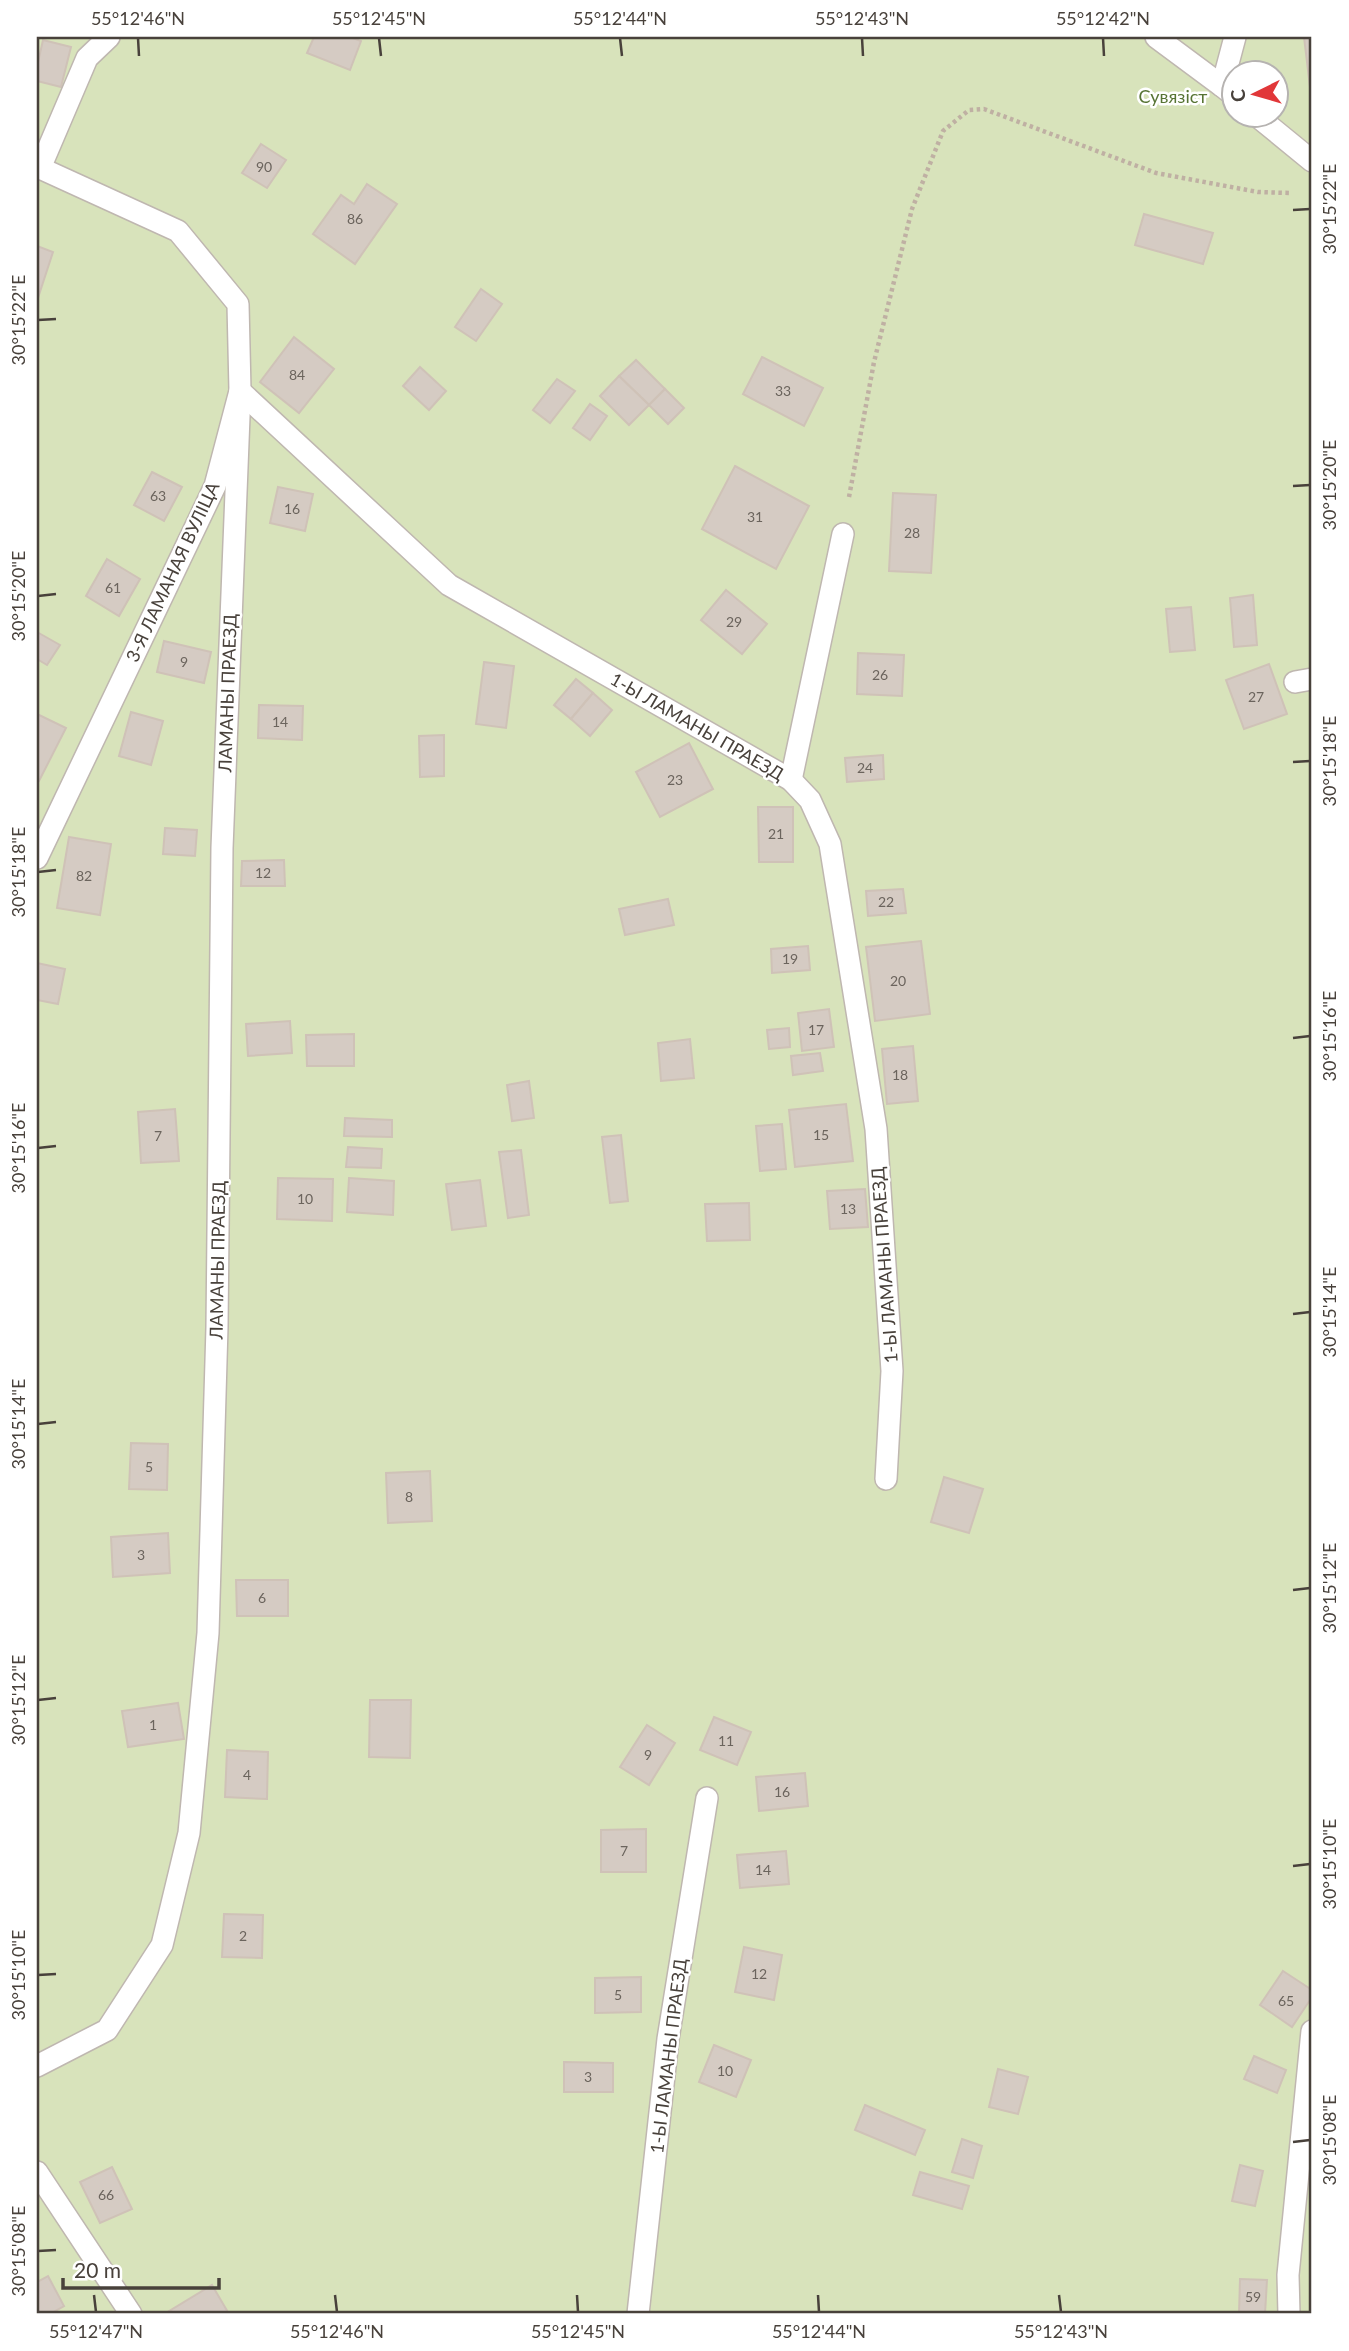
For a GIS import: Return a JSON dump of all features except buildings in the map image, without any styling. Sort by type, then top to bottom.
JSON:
[{"type":"lane","points":[[39,169],[87,58],[109,37]]},
{"type":"lane","points":[[1156,37],[1220,85]]},
{"type":"lane","points":[[1232,60],[1235,37]]},
{"type":"lane","points":[[1274,130],[1312,162]]},
{"type":"lane","name":"3-Я ЛАМАНАЯ ВУЛІЦА","points":[[37,858],[215,486],[240,391],[238,304],[178,231],[39,169]]},
{"type":"lane","name":"1-Ы ЛАМАНЫ ПРАЕЗД","points":[[240,391],[449,585],[791,780],[810,800],[830,844],[876,1129],[892,1371],[886,1479]]},
{"type":"lane","name":"ЛАМАНЫ ПРАЕЗД","points":[[37,2066],[107,2031],[162,1945],[189,1833],[208,1633],[217,1327],[222,848],[240,391]]},
{"type":"lane","points":[[791,780],[843,534]]},
{"type":"lane","name":"1-Ы ЛАМАНЫ ПРАЕЗД","points":[[638,2314],[668,2039],[707,1798]]},
{"type":"lane","points":[[1289,2314],[1288,2275],[1312,2031]]},
{"type":"lane","points":[[37,2172],[131,2314]]},
{"type":"path","points":[[843,534],[874,362],[912,209],[943,131],[969,110],[984,109],[1156,173],[1258,192],[1299,193]]},
{"type":"green space","name":"Сувязіст","points":[[37,37],[1312,37],[1312,2314],[37,2314]]}]
